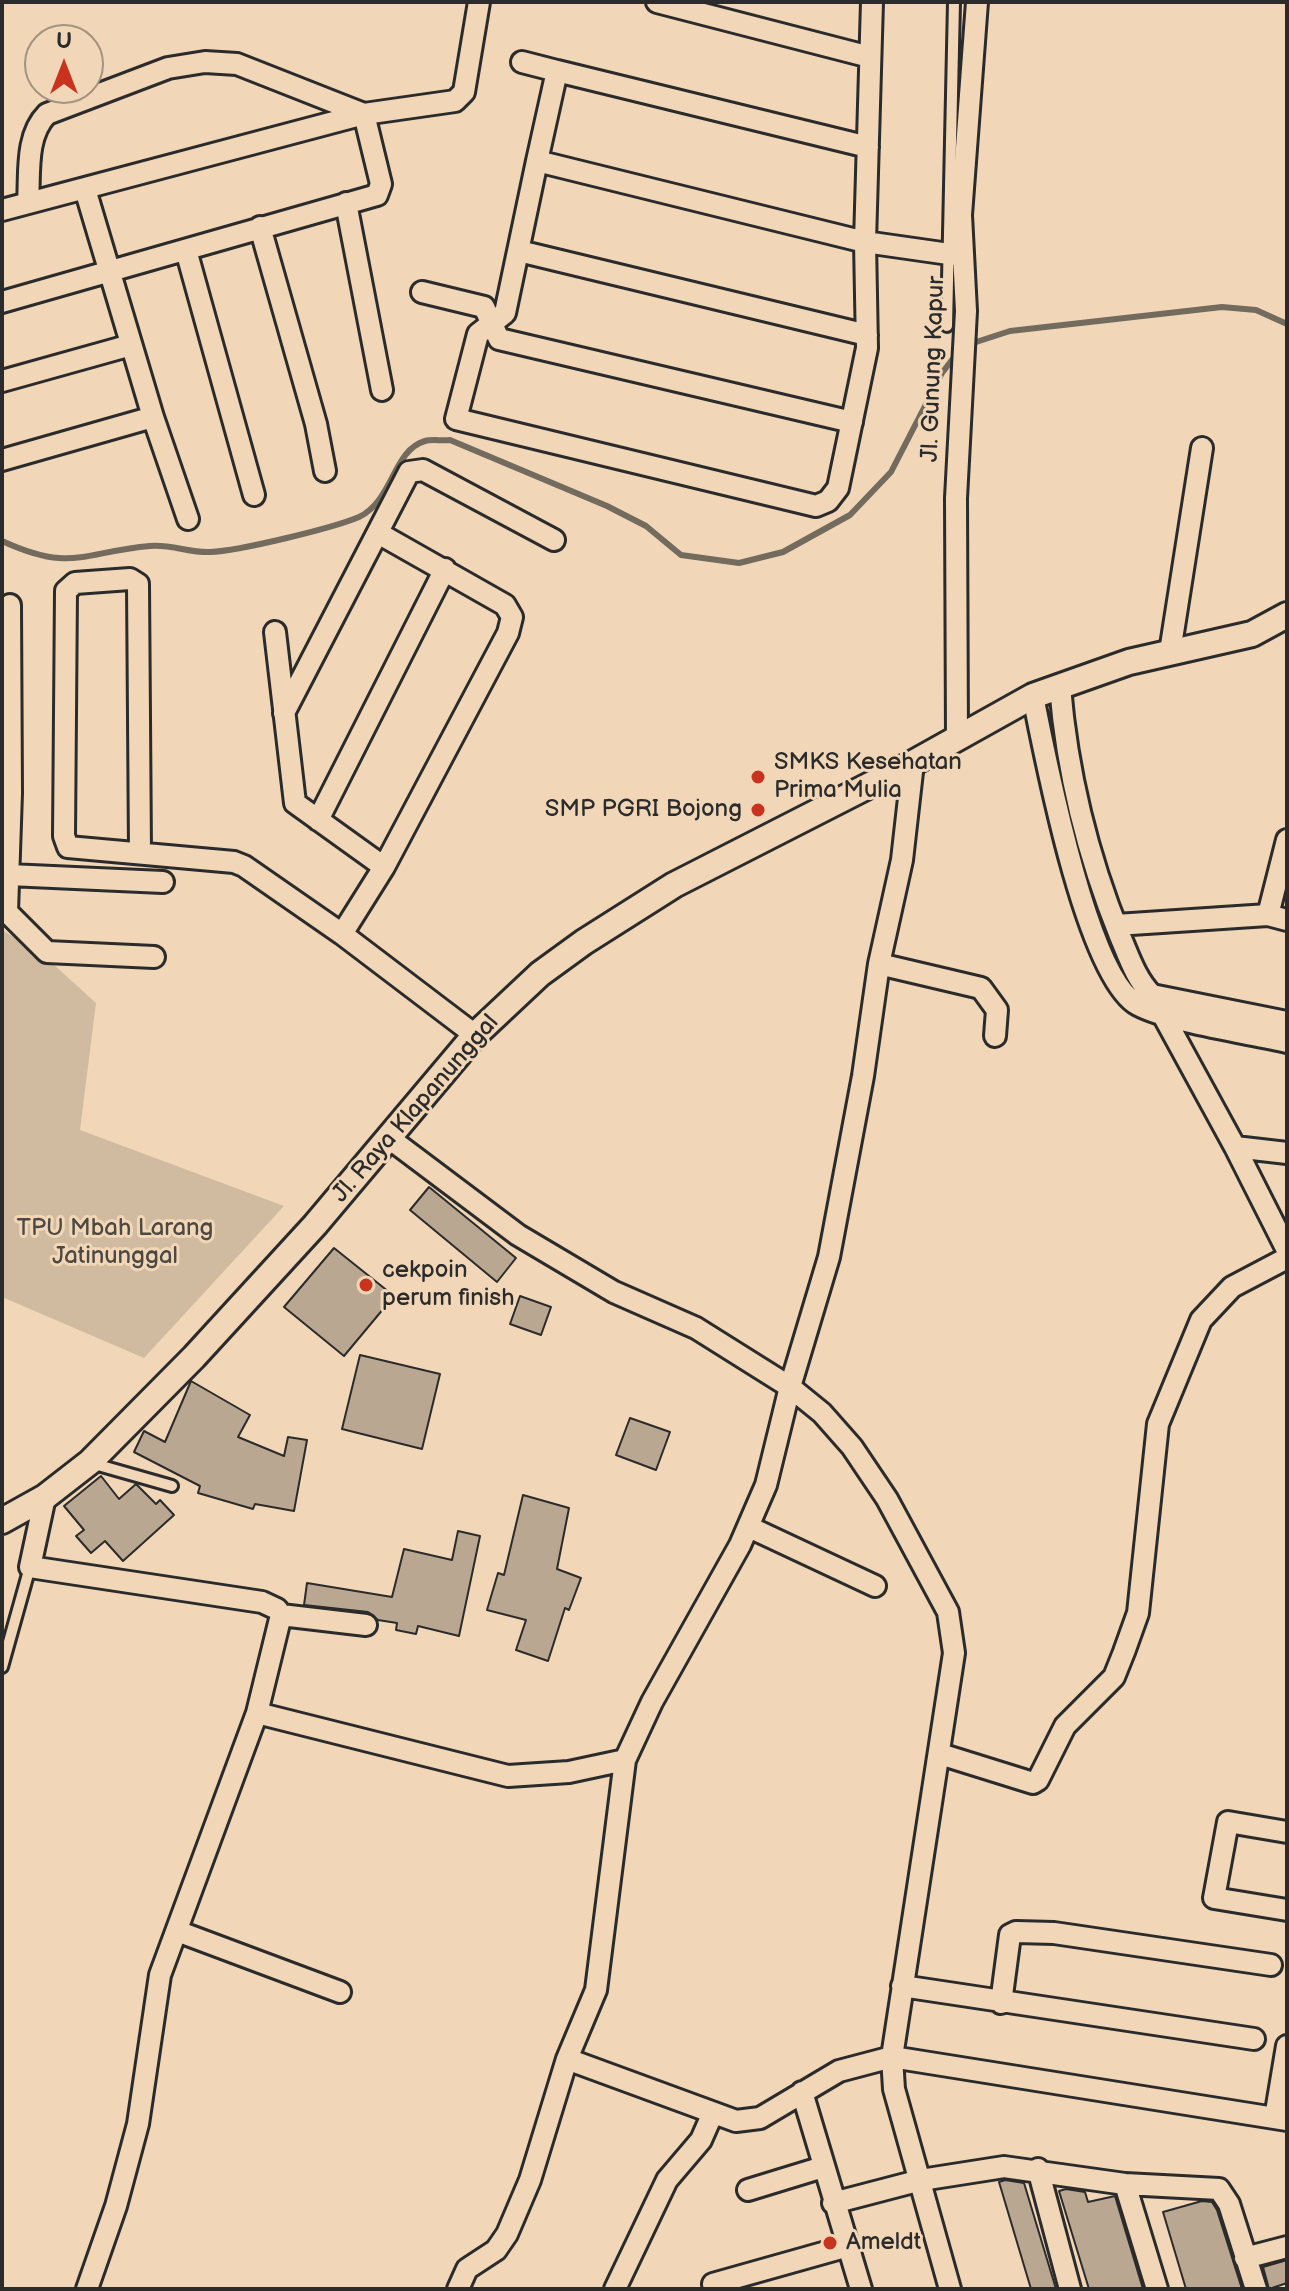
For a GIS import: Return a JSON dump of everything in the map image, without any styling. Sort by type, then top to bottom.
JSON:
[{"type":"street","points":[[2,210],[364,114],[450,102],[462,96],[475,43],[479,2]]},
{"type":"street","points":[[657,2],[870,57]]},
{"type":"street","points":[[557,71],[505,313],[478,334],[456,419],[816,506],[828,501],[838,488],[867,335],[865,242],[872,2]]},
{"type":"street","name":"Jl. Gunung Kapur","points":[[957,739],[955,528],[966,311],[955,255],[961,215],[977,2]]},
{"type":"street","points":[[28,203],[31,145],[43,118],[57,109],[168,68],[205,62],[237,64],[364,114]]},
{"type":"street","points":[[522,62],[868,147]]},
{"type":"street","points":[[2,302],[380,192],[364,114]]},
{"type":"street","points":[[537,161],[865,242],[955,255]]},
{"type":"street","points":[[85,189],[108,273],[188,519]]},
{"type":"street","points":[[346,203],[382,390]]},
{"type":"street","points":[[260,227],[316,424],[325,471]]},
{"type":"street","points":[[186,250],[254,495]]},
{"type":"street","points":[[519,251],[867,335]]},
{"type":"street","points":[[422,292],[484,307],[499,339],[852,422]]},
{"type":"street","points":[[2,381],[131,345]]},
{"type":"street","points":[[2,460],[153,417]]},
{"type":"street","points":[[1170,652],[1202,448]]},
{"type":"street","points":[[284,713],[406,476],[418,469],[554,540]]},
{"type":"street","points":[[342,934],[384,867],[508,633],[512,617],[505,605],[378,533]]},
{"type":"street","points":[[318,820],[445,569]]},
{"type":"street","points":[[140,852],[138,584],[135,580],[119,579],[75,583],[66,591],[64,842],[75,850],[140,852],[234,862],[342,934],[475,1035]]},
{"type":"street","points":[[10,605],[6,793],[9,875],[4,913],[47,952],[154,957]]},
{"type":"street","name":"Jl. Raya Klapanunggal","points":[[2,1521],[45,1497],[90,1462],[194,1357],[389,1138],[475,1035],[540,974],[635,910],[740,850],[913,763],[1033,696],[1170,652],[1252,634],[1287,615]]},
{"type":"street","points":[[275,632],[295,803],[384,867]]},
{"type":"street","points":[[1060,687],[1082,824],[1116,925],[1142,985],[1235,1147],[1287,1250]]},
{"type":"street","points":[[1033,696],[1050,779],[1098,947],[1111,977],[1131,1000],[1287,1022]]},
{"type":"street","points":[[458,2289],[467,2269],[503,2243],[530,2180],[567,2059],[599,1976],[625,1760],[652,1702],[749,1527],[766,1485],[790,1387],[829,1257],[863,1076],[879,964],[902,860],[913,763]]},
{"type":"street","points":[[1116,925],[1277,917],[1287,840]]},
{"type":"street","points":[[9,875],[163,882]]},
{"type":"street","points":[[879,964],[981,988],[997,1010],[995,1036]]},
{"type":"street","points":[[1155,1004],[1287,1042]]},
{"type":"street","points":[[389,1138],[518,1235],[614,1292],[696,1328],[790,1387],[822,1413],[852,1447],[887,1499],[948,1612],[954,1653],[892,2057],[894,2089],[950,2289]]},
{"type":"street","points":[[1235,1147],[1287,1153]]},
{"type":"street","points":[[940,1754],[1033,1783],[1038,1780],[1065,1726],[1114,1677],[1138,1613],[1158,1424],[1201,1320],[1232,1287],[1287,1258]]},
{"type":"street","points":[[45,1497],[30,1567],[262,1602],[277,1609],[281,1615],[257,1713],[160,1975],[138,2124],[116,2206],[87,2289]]},
{"type":"street","points":[[749,1527],[875,1586]]},
{"type":"street","points":[[281,1615],[366,1625]]},
{"type":"street","points":[[257,1713],[508,1776],[569,1772],[625,1760]]},
{"type":"street","points":[[1287,1832],[1228,1822],[1214,1898],[1287,1910]]},
{"type":"street","points":[[177,1931],[340,1992]]},
{"type":"street","points":[[1001,2003],[1006,1947],[1010,1935],[1016,1932],[1054,1933],[1271,1965]]},
{"type":"street","points":[[902,1986],[1254,2039]]},
{"type":"street","points":[[567,2059],[712,2115],[749,2121],[839,2071],[892,2057],[1281,2119],[1287,2046]]},
{"type":"street","points":[[802,2092],[861,2289]]},
{"type":"street","points":[[615,2289],[667,2180],[701,2140],[712,2115]]},
{"type":"street","points":[[748,2190],[823,2167]]},
{"type":"street","points":[[833,2203],[982,2168],[1038,2169],[1125,2184],[1221,2190],[1229,2204],[1256,2289]]},
{"type":"street","points":[[1038,2169],[1070,2289]]},
{"type":"street","points":[[1125,2184],[1157,2289]]},
{"type":"street","points":[[713,2284],[848,2246]]},
{"type":"street","points":[[1245,2258],[1287,2247]]},
{"type":"lane","points":[[947,326],[955,255],[954,2]]},
{"type":"lane","points":[[90,1462],[172,1486]]},
{"type":"lane","points":[[2,1667],[30,1567]]},
{"type":"green space","name":"TPU Mbah Larang Jatinunggal","points":[[2,930],[41,953],[96,1003],[80,1130],[284,1206],[144,1358],[2,1297]]},
{"type":"building","points":[[429,1187],[516,1258],[497,1282],[410,1210]]},
{"type":"building","points":[[334,1248],[394,1296],[344,1356],[284,1307]]},
{"type":"building","points":[[520,1296],[551,1307],[541,1335],[510,1324]]},
{"type":"building","points":[[360,1355],[440,1374],[422,1449],[342,1429]]},
{"type":"building","points":[[191,1381],[250,1415],[238,1437],[284,1456],[288,1437],[307,1440],[294,1511],[255,1504],[253,1509],[198,1493],[200,1486],[134,1452],[144,1431],[165,1442]]},
{"type":"building","points":[[630,1418],[670,1432],[656,1470],[616,1455]]},
{"type":"building","points":[[101,1476],[119,1499],[136,1484],[156,1504],[160,1500],[174,1515],[123,1561],[105,1541],[91,1553],[76,1536],[84,1530],[64,1506]]},
{"type":"building","points":[[523,1495],[569,1508],[557,1569],[581,1578],[569,1610],[565,1608],[548,1661],[516,1650],[526,1620],[487,1610],[498,1573],[504,1575]]},
{"type":"building","points":[[458,1531],[480,1536],[459,1636],[418,1626],[416,1634],[396,1630],[397,1623],[378,1620],[368,1612],[304,1605],[307,1583],[392,1597],[404,1549],[452,1560]]},
{"type":"building","points":[[999,2182],[1024,2183],[1056,2289],[1031,2289]]},
{"type":"building","points":[[1059,2191],[1085,2192],[1088,2202],[1115,2196],[1143,2289],[1089,2289]]},
{"type":"building","points":[[1202,2201],[1212,2202],[1217,2210],[1242,2289],[1186,2289],[1163,2212]]},
{"type":"building","points":[[1287,2260],[1287,2283],[1269,2289],[1263,2267]]},
{"type":"waterway","points":[[970,344],[1010,331],[1222,307],[1256,310],[1287,324]]},
{"type":"waterway","points":[[2,541],[26,551],[62,558],[150,546],[210,552],[263,543],[359,517],[379,500],[414,446],[428,440],[450,440],[607,506],[646,526],[681,555],[739,563],[783,552],[850,515],[891,472],[942,373],[958,352]]},
{"type":"place","name":"SMKS Kesehatan Prima Mulia","points":[[758,777]]},
{"type":"place","name":"SMP PGRI Bojong","points":[[758,810]]},
{"type":"place","name":"cekpoin perum finish","points":[[366,1285]]},
{"type":"place","name":"Ameldt","points":[[830,2243]]}]
